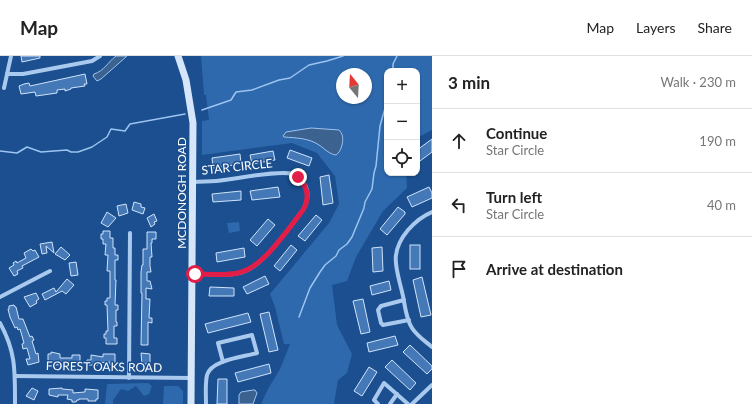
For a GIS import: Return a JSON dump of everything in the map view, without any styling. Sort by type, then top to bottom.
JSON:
[{"type":"main road","name":"MCDONOGH ROAD","points":[[178,56],[184,73],[193,123],[191,404]]},
{"type":"main road","points":[[184,56],[184,73]]},
{"type":"street","points":[[4,88],[11,56]]},
{"type":"street","points":[[7,74],[23,74],[92,61],[100,56]]},
{"type":"street","name":"STAR CIRCLE","points":[[193,182],[218,181],[277,173],[288,173],[294,174],[302,181],[308,195],[303,210],[257,265],[245,272],[232,274],[193,274]]},
{"type":"street","points":[[432,212],[416,221],[404,235],[397,246],[395,259],[409,320],[414,331],[432,347]]},
{"type":"street","points":[[130,233],[130,378]]},
{"type":"street","points":[[0,298],[50,271]]},
{"type":"street","points":[[404,300],[380,306],[378,310],[383,325],[409,320]]},
{"type":"street","points":[[0,322],[13,353],[15,404]]},
{"type":"street","points":[[206,404],[207,374],[213,365],[257,354],[252,335],[218,343],[223,362]]},
{"type":"street","name":"FOREST OAKS ROAD","points":[[15,376],[192,378]]},
{"type":"street","points":[[378,404],[374,400],[384,383],[408,404]]},
{"type":"street","points":[[412,404],[432,385]]},
{"type":"street","points":[[390,404],[397,394]]},
{"type":"shaded area","points":[[116,56],[127,56],[97,81],[93,76],[94,74],[103,69]]},
{"type":"shaded area","points":[[201,56],[432,56],[432,130],[420,136],[420,68],[384,68],[384,176],[406,176],[407,188],[383,211],[356,257],[347,281],[332,285],[337,325],[352,354],[347,373],[338,380],[334,404],[261,404],[280,369],[290,344],[284,344],[275,307],[270,294],[329,223],[339,204],[335,176],[317,153],[292,143],[202,155],[202,121],[209,120],[206,95],[204,95]]},
{"type":"shaded area","points":[[311,128],[339,130],[343,139],[340,150],[336,155],[331,154],[311,141],[283,136],[286,132]]},
{"type":"shaded area","points":[[239,222],[240,231],[229,233],[227,223]]},
{"type":"shaded area","points":[[148,383],[152,386],[149,394],[144,396],[136,386],[128,391],[121,389],[113,400],[113,404],[105,404],[107,384]]},
{"type":"shaded area","points":[[164,386],[178,386],[183,391],[183,404],[163,404]]},
{"type":"shaded area","points":[[255,390],[257,393],[253,404],[239,404],[239,395],[241,392]]},
{"type":"building","points":[[21,56],[40,56],[40,58],[22,62]]},
{"type":"building","points":[[85,74],[87,84],[84,84],[85,86],[71,88],[65,91],[65,89],[57,90],[57,93],[36,96],[35,92],[21,94],[19,86],[29,83],[30,86]]},
{"type":"building","points":[[432,139],[432,152],[420,161],[420,148]]},
{"type":"building","points":[[290,150],[312,158],[309,166],[287,158]]},
{"type":"building","points":[[273,151],[275,160],[252,164],[250,155]]},
{"type":"building","points":[[240,154],[241,164],[213,168],[212,158]]},
{"type":"building","points":[[329,175],[333,203],[323,205],[320,177]]},
{"type":"building","points":[[278,187],[280,197],[252,200],[250,191]]},
{"type":"building","points":[[429,187],[432,193],[432,198],[412,207],[407,197]]},
{"type":"building","points":[[241,191],[241,200],[213,202],[212,194]]},
{"type":"building","points":[[134,202],[141,204],[141,207],[145,208],[143,214],[132,210]]},
{"type":"building","points":[[126,204],[128,213],[119,216],[117,206]]},
{"type":"building","points":[[398,207],[405,212],[405,214],[387,235],[380,229]]},
{"type":"building","points":[[107,212],[116,218],[108,227],[101,223]]},
{"type":"building","points":[[154,214],[157,221],[154,222],[155,224],[151,227],[147,218]]},
{"type":"building","points":[[316,215],[322,220],[305,241],[298,236]]},
{"type":"building","points":[[268,219],[275,225],[257,246],[250,240]]},
{"type":"building","points":[[103,231],[110,231],[110,238],[113,238],[115,255],[118,255],[118,260],[115,260],[115,305],[118,305],[118,310],[116,310],[117,326],[114,326],[114,338],[117,338],[117,344],[106,344],[106,338],[104,338],[104,334],[108,331],[107,305],[105,305],[105,301],[107,301],[107,298],[110,298],[110,271],[107,271],[108,255],[105,255],[106,244],[103,244],[103,239],[101,239],[101,234],[103,234]]},
{"type":"building","points":[[147,232],[156,232],[156,239],[152,239],[151,243],[151,272],[147,272],[147,281],[150,281],[152,289],[146,288],[146,299],[150,299],[149,318],[152,318],[152,323],[148,322],[148,345],[141,345],[141,272],[143,265],[143,249],[147,249]]},
{"type":"building","points":[[52,242],[54,253],[46,246],[47,253],[42,254],[40,244]]},
{"type":"building","points":[[291,245],[297,250],[280,271],[274,266]]},
{"type":"building","points":[[410,245],[420,245],[420,269],[410,269]]},
{"type":"building","points":[[61,247],[70,255],[65,260],[55,254]]},
{"type":"building","points":[[382,247],[383,271],[373,272],[372,248]]},
{"type":"building","points":[[244,248],[245,257],[217,262],[216,253]]},
{"type":"building","points":[[31,249],[33,251],[35,250],[39,257],[22,266],[23,268],[17,271],[18,274],[14,276],[9,268],[14,265],[13,263],[16,261],[17,263],[26,258],[24,253]]},
{"type":"building","points":[[76,262],[78,275],[71,276],[69,263]]},
{"type":"building","points":[[265,276],[269,284],[247,294],[243,287]]},
{"type":"building","points":[[422,277],[431,315],[421,317],[413,280]]},
{"type":"building","points":[[67,279],[74,285],[66,294],[62,291],[45,300],[42,294],[54,288],[56,292]]},
{"type":"building","points":[[389,281],[391,290],[372,295],[370,286]]},
{"type":"building","points":[[210,287],[234,288],[234,296],[209,296]]},
{"type":"building","points":[[36,293],[39,299],[36,301],[37,303],[30,307],[24,297]]},
{"type":"building","points":[[363,299],[370,332],[361,334],[353,301]]},
{"type":"building","points":[[14,305],[16,307],[19,319],[23,319],[30,337],[32,336],[34,340],[32,341],[36,354],[38,353],[39,362],[28,365],[26,359],[30,359],[27,348],[23,349],[22,344],[24,343],[20,329],[18,330],[17,327],[15,328],[8,309],[9,306]]},
{"type":"building","points":[[269,312],[278,350],[269,352],[260,314]]},
{"type":"building","points":[[248,313],[251,322],[208,333],[205,324]]},
{"type":"building","points":[[395,336],[398,345],[369,352],[367,343]]},
{"type":"building","points":[[410,345],[432,366],[432,369],[427,374],[403,352]]},
{"type":"building","points":[[51,352],[60,354],[60,358],[72,358],[72,355],[80,355],[80,363],[55,365],[55,362],[48,362],[48,354],[51,354]]},
{"type":"building","points":[[141,353],[150,354],[150,364],[142,364]]},
{"type":"building","points":[[103,354],[115,354],[115,365],[110,365],[110,362],[98,363],[98,365],[87,365],[87,360],[91,360],[91,355],[103,357]]},
{"type":"building","points":[[392,360],[416,383],[410,390],[385,367]]},
{"type":"building","points":[[269,364],[271,373],[238,382],[235,373]]},
{"type":"building","points":[[369,367],[377,372],[362,396],[354,391]]},
{"type":"building","points":[[218,379],[227,379],[227,404],[217,404]]},
{"type":"building","points":[[32,388],[38,391],[34,400],[26,396]]},
{"type":"building","points":[[62,388],[73,390],[73,393],[85,392],[85,389],[98,390],[98,399],[96,399],[96,401],[88,401],[88,399],[79,399],[76,402],[72,402],[72,400],[67,399],[68,395],[58,395],[58,397],[49,395],[49,389]]},
{"type":"waterway","points":[[202,110],[231,100],[236,92],[252,90],[279,80],[290,78],[309,65],[343,56]]},
{"type":"waterway","points":[[393,68],[393,64],[397,56]]},
{"type":"waterway","points":[[299,317],[310,288],[320,272],[352,237],[365,202],[372,189],[380,126],[386,104]]},
{"type":"waterway","points":[[0,151],[17,153],[27,147],[41,152],[67,150],[71,152],[78,152],[92,147],[107,137],[111,129],[125,131],[130,124],[185,114]]},
{"type":"route","points":[[195,274],[232,274],[245,272],[262,261],[303,210],[306,204],[308,199],[307,190],[298,177]]}]
